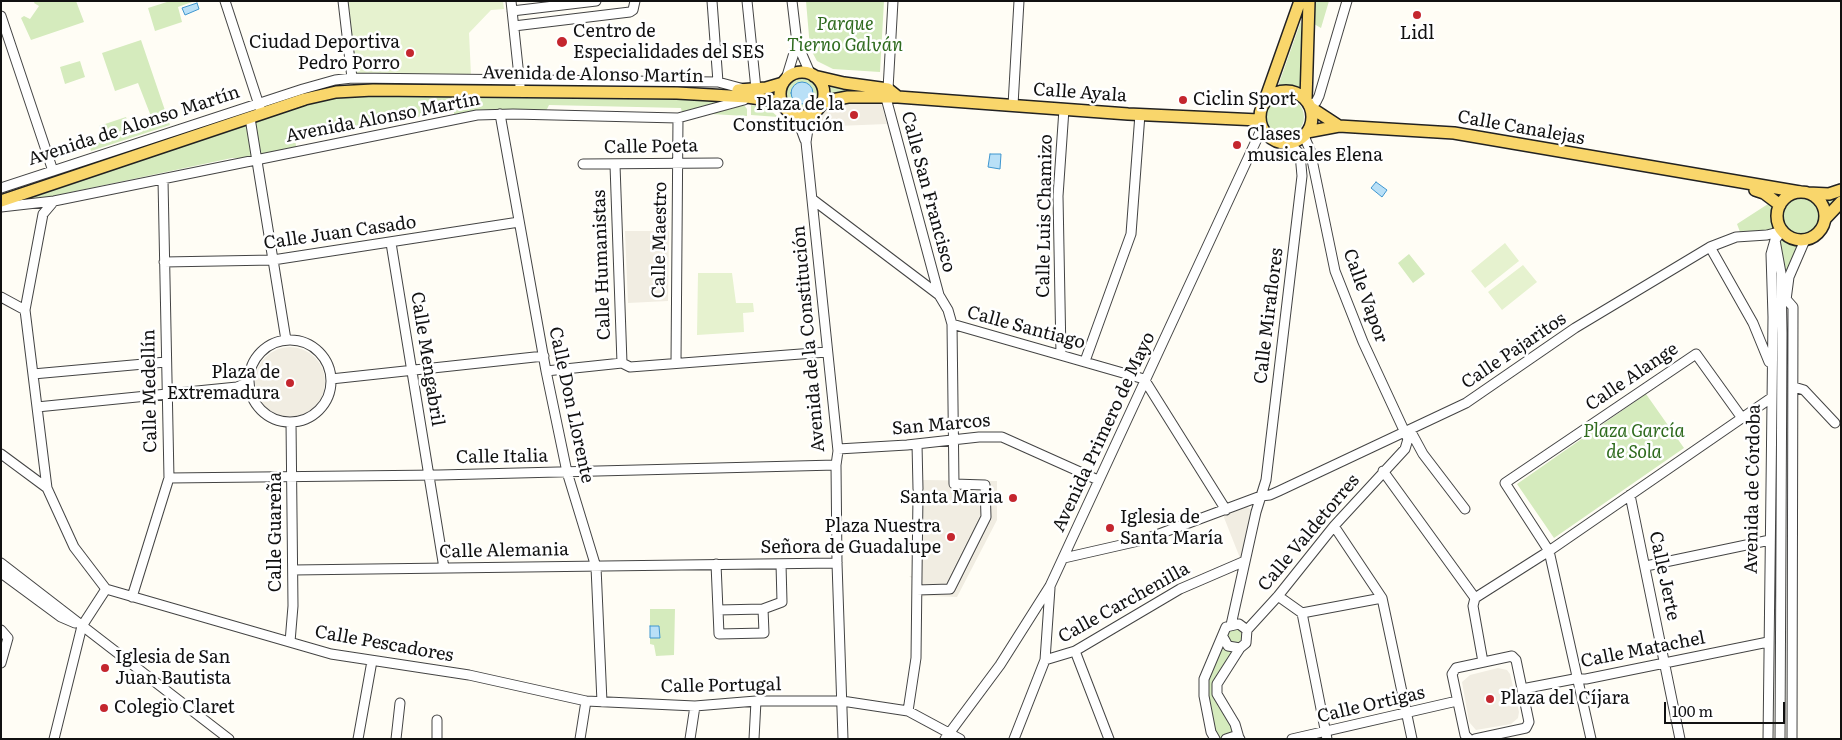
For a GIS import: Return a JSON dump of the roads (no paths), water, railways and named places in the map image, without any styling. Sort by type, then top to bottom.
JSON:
[{"type":"main road","points":[[1300,1],[1260,110],[1257,127],[1275,141],[1289,143],[1305,134],[1312,119],[1308,104],[1308,1]]},
{"type":"main road","points":[[797,73],[812,74],[823,86],[824,92],[817,109],[806,116],[792,113],[778,101],[785,81],[797,73]]},
{"type":"main road","name":"Calle Ayala","points":[[812,74],[891,95]]},
{"type":"main road","name":"Avenida de Alonso Martín","points":[[1,201],[257,112],[336,92],[520,86],[677,93],[750,92],[785,81]]},
{"type":"main road","points":[[1265,100],[1271,95],[1286,91],[1293,92],[1324,118],[1339,126]]},
{"type":"main road","name":"Avenida de Alonso Martín","points":[[750,92],[778,101]]},
{"type":"main road","name":"Calle Ayala","points":[[817,109],[832,100],[848,97],[891,95],[1140,114],[1257,127]]},
{"type":"main road","name":"Calle Canalejas","points":[[1305,134],[1339,126],[1459,134],[1804,193],[1828,194],[1841,190]]},
{"type":"main road","name":"Calle Canalejas","points":[[1727,181],[1764,193],[1780,205]]},
{"type":"main road","points":[[1825,219],[1823,206],[1819,201],[1804,193],[1788,196],[1780,205],[1777,218],[1779,235],[1805,240],[1820,230],[1825,219],[1841,202]]},
{"type":"street","points":[[225,1],[257,112],[257,159],[286,340]]},
{"type":"street","points":[[343,1],[352,78]]},
{"type":"street","points":[[511,1],[520,86]]},
{"type":"street","points":[[512,11],[596,1]]},
{"type":"street","points":[[514,26],[630,12],[633,10],[635,1]]},
{"type":"street","points":[[712,1],[718,82]]},
{"type":"street","points":[[747,1],[750,92]]},
{"type":"street","points":[[785,81],[796,43],[792,1]]},
{"type":"street","name":"Calle San Francisco","points":[[893,1],[891,95],[939,295]]},
{"type":"street","points":[[1013,105],[1019,1]]},
{"type":"street","points":[[1308,104],[1316,102],[1319,96],[1347,1]]},
{"type":"street","points":[[1,16],[53,171]]},
{"type":"street","points":[[796,43],[812,74]]},
{"type":"street","name":"Avenida de Alonso Martín","points":[[1,188],[257,112],[320,83],[352,78],[520,86],[718,82],[750,92]]},
{"type":"street","points":[[1319,96],[1324,118]]},
{"type":"street","name":"Avenida Alonso Martín","points":[[1,207],[54,201],[477,116],[500,114],[678,118],[741,100],[778,101]]},
{"type":"street","name":"Avenida de la Constitución","points":[[806,142],[809,123],[817,109]]},
{"type":"street","name":"Calle Luis Chamizo","points":[[1061,354],[1058,196],[1064,109]]},
{"type":"street","name":"Avenida de la Constitución","points":[[792,113],[798,121],[806,142],[838,449],[836,465],[843,739]]},
{"type":"street","name":"Calle Don Llorente","points":[[500,114],[546,371],[567,472],[596,566],[602,702]]},
{"type":"street","points":[[1084,361],[1131,234],[1140,114]]},
{"type":"street","name":"Calle Maestro","points":[[676,362],[678,118]]},
{"type":"street","name":"Avenida Primero de Mayo","points":[[948,737],[1000,665],[1050,586],[1257,127]]},
{"type":"street","points":[[1310,150],[1312,140],[1319,130]]},
{"type":"street","name":"Calle Vapor","points":[[1305,134],[1335,271],[1363,342],[1407,432],[1465,509]]},
{"type":"street","name":"Calle Miraflores","points":[[1229,626],[1260,496],[1266,480],[1301,187],[1302,166],[1300,154],[1289,143]]},
{"type":"street","name":"Calle Poeta","points":[[583,164],[718,163]]},
{"type":"street","name":"Calle Humanistas","points":[[615,165],[622,363]]},
{"type":"street","name":"Calle Medellín","points":[[132,597],[169,478],[163,180]]},
{"type":"street","points":[[1301,187],[1317,185]]},
{"type":"street","name":"Calle Santiago","points":[[812,199],[939,295],[948,310],[952,324],[1144,379]]},
{"type":"street","points":[[54,201],[43,214],[25,310],[47,488],[74,547],[106,589],[82,626],[54,739]]},
{"type":"street","points":[[36,204],[43,214]]},
{"type":"street","points":[[814,220],[825,209]]},
{"type":"street","name":"Calle Juan Casado","points":[[164,262],[273,260],[519,222]]},
{"type":"street","name":"Calle Pajaritos","points":[[1064,558],[1143,540],[1260,496],[1270,495],[1466,403],[1575,328],[1710,247],[1736,237],[1779,235]]},
{"type":"street","name":"Avenida de Córdoba","points":[[1768,739],[1770,398],[1773,317],[1771,254],[1779,235]]},
{"type":"street","name":"Avenida de Córdoba","points":[[1779,235],[1782,333],[1780,739]]},
{"type":"street","name":"Avenida de Córdoba","points":[[1782,333],[1789,277],[1805,240]]},
{"type":"street","name":"Calle Mengabril","points":[[391,243],[444,568]]},
{"type":"street","points":[[1710,247],[1753,322],[1767,354],[1771,375]]},
{"type":"street","points":[[1,297],[25,310]]},
{"type":"street","points":[[1786,299],[1793,306],[1792,739]]},
{"type":"street","points":[[1753,322],[1767,328],[1773,317]]},
{"type":"street","points":[[917,590],[950,589],[986,517],[985,485],[954,484],[952,324]]},
{"type":"street","points":[[286,340],[306,343],[316,349],[324,357],[331,378],[330,390],[320,409],[312,416],[291,422],[280,421],[262,410],[253,398],[249,382],[251,371],[262,351],[286,340]]},
{"type":"street","points":[[546,371],[622,363],[630,367],[827,352]]},
{"type":"street","name":"Calle Alange","points":[[1549,551],[1505,483],[1696,354],[1742,418]]},
{"type":"street","points":[[331,378],[544,356]]},
{"type":"street","points":[[32,374],[166,362]]},
{"type":"street","points":[[1144,379],[1226,510]]},
{"type":"street","points":[[37,407],[238,387],[249,382]]},
{"type":"street","points":[[1794,387],[1804,390],[1836,423]]},
{"type":"street","points":[[1483,662],[1473,606],[1475,598],[1549,551],[1770,398]]},
{"type":"street","name":"Calle Guareña","points":[[290,642],[292,570],[291,422]]},
{"type":"street","name":"Calle Valdetorres","points":[[1240,738],[1235,724],[1218,694],[1217,684],[1240,648],[1246,643],[1247,634],[1334,526],[1406,446],[1407,432]]},
{"type":"street","name":"San Marcos","points":[[838,449],[1002,437],[1098,480]]},
{"type":"street","points":[[1394,438],[1400,446],[1397,456]]},
{"type":"street","points":[[917,444],[916,658],[908,710],[948,737],[960,739]]},
{"type":"street","points":[[1,454],[47,488]]},
{"type":"street","name":"Calle Italia","points":[[169,478],[429,475],[836,465]]},
{"type":"street","points":[[1382,471],[1475,598]]},
{"type":"street","name":"Calle Jerte","points":[[1630,495],[1680,739]]},
{"type":"street","points":[[1246,502],[1251,504],[1256,512]]},
{"type":"street","points":[[1334,526],[1382,598],[1412,739]]},
{"type":"street","points":[[1646,566],[1770,540]]},
{"type":"street","points":[[1069,546],[1077,555]]},
{"type":"street","points":[[1549,551],[1591,739]]},
{"type":"street","name":"Calle Carchenilla","points":[[1045,660],[1074,651],[1180,589],[1244,561]]},
{"type":"street","points":[[1,563],[65,610],[82,626],[129,659],[229,739]]},
{"type":"street","name":"Calle Alemania","points":[[292,570],[838,563]]},
{"type":"street","points":[[716,564],[719,634],[764,633],[763,609]]},
{"type":"street","points":[[718,610],[763,609],[782,602],[781,564]]},
{"type":"street","points":[[1,573],[60,617],[82,626]]},
{"type":"street","points":[[1014,739],[1045,660],[1050,586]]},
{"type":"street","name":"Calle Pescadores","points":[[106,589],[331,654],[469,675],[586,701],[602,702]]},
{"type":"street","points":[[1278,596],[1302,613],[1326,736]]},
{"type":"street","points":[[1302,613],[1382,598]]},
{"type":"street","points":[[1215,739],[1211,732],[1203,686],[1211,660],[1229,626],[1239,624],[1247,634]]},
{"type":"street","points":[[1,630],[8,638],[1,663]]},
{"type":"street","points":[[1223,637],[1228,646],[1240,648]]},
{"type":"street","name":"Calle Matachel","points":[[1522,689],[1578,680],[1768,642]]},
{"type":"street","points":[[1074,651],[1109,739]]},
{"type":"street","points":[[1469,739],[1465,735],[1452,674],[1456,668],[1512,656],[1516,660],[1529,722],[1526,728],[1498,737],[1475,739]]},
{"type":"street","points":[[358,739],[372,661]]},
{"type":"street","points":[[580,739],[586,701]]},
{"type":"street","points":[[754,739],[756,701]]},
{"type":"street","name":"Calle Portugal","points":[[602,702],[695,706],[756,701],[842,701],[908,710]]},
{"type":"street","name":"Calle Ortigas","points":[[1292,739],[1326,736],[1406,712],[1457,701]]},
{"type":"street","points":[[396,739],[400,703]]},
{"type":"street","points":[[690,739],[695,706]]},
{"type":"street","points":[[437,720],[437,739]]},
{"type":"street","points":[[1226,739],[1231,736],[1240,738]]},
{"type":"water","points":[[197,3],[199,9],[185,15],[182,8]]},
{"type":"water","points":[[802,82],[810,85],[813,93],[810,101],[802,104],[794,101],[791,93],[794,85]]},
{"type":"water","points":[[990,154],[1001,154],[1000,169],[988,167]]},
{"type":"water","points":[[1376,182],[1387,190],[1382,197],[1371,188]]},
{"type":"water","points":[[650,626],[659,626],[660,638],[650,638]]},
{"type":"place","name":"Lidl","points":[[1417,15]]},
{"type":"place","name":"Centro de Especialidades del SES","points":[[562,42]]},
{"type":"place","name":"Ciudad Deportiva Pedro Porro","points":[[410,53]]},
{"type":"place","name":"Ciclin Sport","points":[[1183,100]]},
{"type":"place","name":"Plaza de la Constitución","points":[[854,115]]},
{"type":"place","name":"Clases musicales Elena","points":[[1237,145]]},
{"type":"place","name":"Plaza de Extremadura","points":[[290,383]]},
{"type":"place","name":"Santa Maria","points":[[1013,498]]},
{"type":"place","name":"Iglesia de Santa María","points":[[1110,528]]},
{"type":"place","name":"Plaza Nuestra Señora de Guadalupe","points":[[951,537]]},
{"type":"place","name":"Iglesia de San Juan Bautista","points":[[105,668]]},
{"type":"place","name":"Plaza del Cíjara","points":[[1490,699]]},
{"type":"place","name":"Colegio Claret","points":[[104,708]]},
{"type":"park label","name":"Parque Tierno Galván","points":[[845,35]]},
{"type":"park label","name":"Plaza García de Sola","points":[[1634,442]]}]
